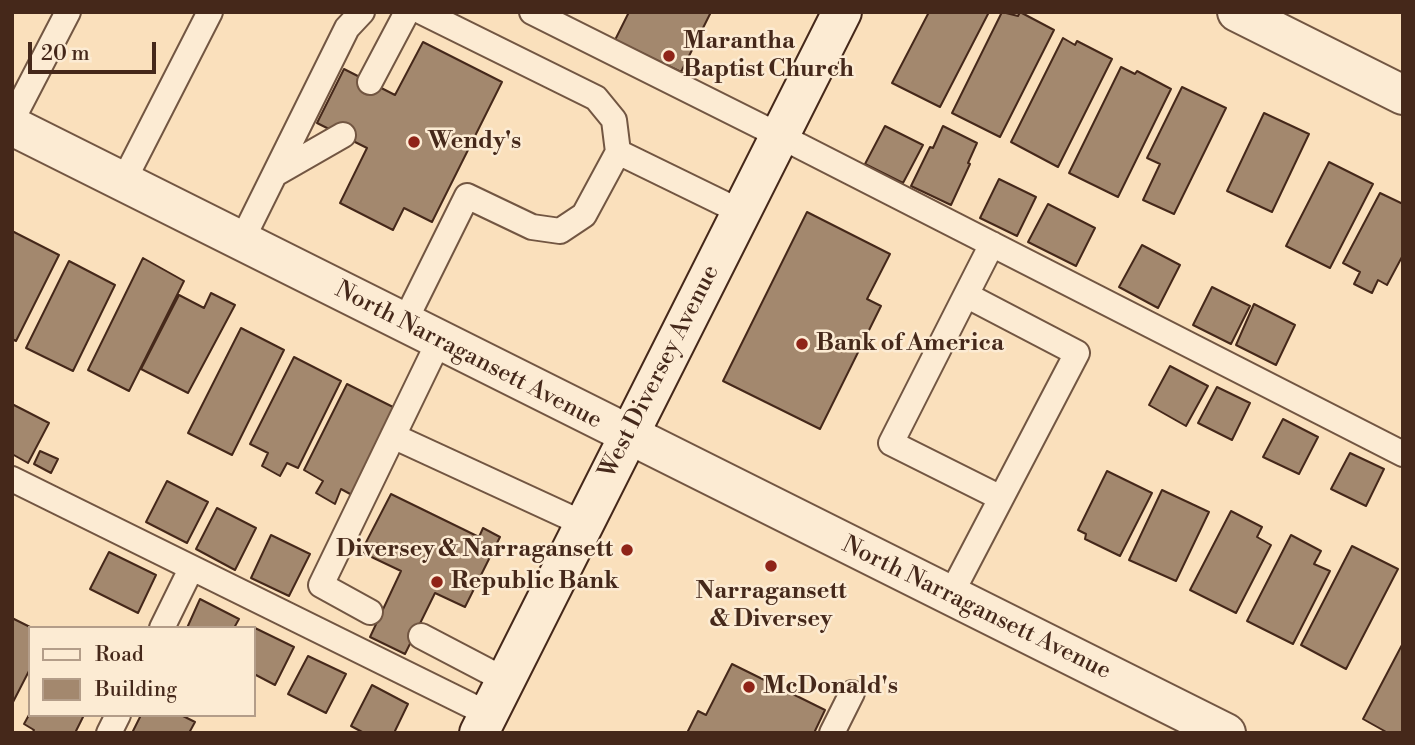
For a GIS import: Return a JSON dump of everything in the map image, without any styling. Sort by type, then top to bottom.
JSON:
[{"type":"street","name":"West Diversey Avenue","points":[[483,723],[842,12]]},
{"type":"street","points":[[1237,12],[1403,95]]},
{"type":"street","name":"North Narragansett Avenue","points":[[12,127],[1226,733]]},
{"type":"lane","points":[[12,120],[68,12]]},
{"type":"lane","points":[[123,182],[210,12]]},
{"type":"lane","points":[[241,242],[347,28],[362,12]]},
{"type":"lane","points":[[370,82],[407,12]]},
{"type":"lane","points":[[404,323],[467,196],[532,227],[560,231],[584,215],[618,152],[614,120],[596,98],[422,12]]},
{"type":"lane","points":[[549,16],[1403,454]]},
{"type":"lane","points":[[275,174],[343,135]]},
{"type":"lane","points":[[618,152],[741,212]]},
{"type":"lane","points":[[992,244],[891,443],[1001,498]]},
{"type":"lane","points":[[950,596],[1077,353],[966,295]]},
{"type":"lane","points":[[370,612],[321,585],[439,341]]},
{"type":"lane","points":[[394,436],[584,524]]},
{"type":"lane","points":[[12,479],[191,569],[483,723]]},
{"type":"lane","points":[[163,626],[191,569]]},
{"type":"lane","points":[[421,636],[505,680]]},
{"type":"lane","points":[[832,733],[852,693]]},
{"type":"lane","points":[[109,733],[117,717]]},
{"type":"building","name":"Marantha Baptist Church","points":[[629,12],[711,12],[681,72],[615,40]]},
{"type":"building","points":[[929,12],[989,12],[940,107],[892,83]]},
{"type":"building","points":[[1002,12],[1018,16],[1020,12],[1054,30],[1000,137],[952,113]]},
{"type":"building","points":[[1063,38],[1075,45],[1077,41],[1112,59],[1058,167],[1011,142]]},
{"type":"building","name":"Wendy's","points":[[423,42],[502,82],[432,222],[404,208],[393,230],[340,203],[367,148],[317,123],[344,69],[395,95]]},
{"type":"building","points":[[1121,67],[1135,74],[1137,71],[1171,89],[1118,197],[1069,173]]},
{"type":"building","points":[[1182,87],[1226,108],[1174,214],[1143,200],[1160,164],[1147,158]]},
{"type":"building","points":[[1264,113],[1309,134],[1272,212],[1227,191]]},
{"type":"building","points":[[885,126],[923,145],[903,183],[865,164]]},
{"type":"building","points":[[943,126],[977,143],[951,205],[911,186]]},
{"type":"building","points":[[1329,162],[1373,184],[1330,268],[1286,246]]},
{"type":"building","points":[[999,179],[1036,197],[1017,236],[980,218]]},
{"type":"building","points":[[1380,193],[1403,204],[1403,255],[1387,285],[1378,280],[1372,293],[1354,284],[1360,272],[1343,263]]},
{"type":"building","points":[[1048,204],[1095,228],[1076,266],[1028,242]]},
{"type":"building","name":"Bank of America","points":[[807,212],[890,254],[867,299],[881,306],[820,429],[723,381]]},
{"type":"building","points":[[12,231],[59,255],[16,341],[12,339]]},
{"type":"building","points":[[1142,245],[1180,265],[1158,308],[1119,287]]},
{"type":"building","points":[[143,258],[184,281],[129,391],[88,370]]},
{"type":"building","points":[[69,261],[115,285],[73,371],[26,348]]},
{"type":"building","points":[[1212,287],[1250,306],[1231,344],[1193,325]]},
{"type":"building","points":[[211,293],[235,305],[188,393],[141,369],[179,295],[204,308]]},
{"type":"building","points":[[1254,304],[1295,325],[1276,365],[1236,345]]},
{"type":"building","points":[[241,328],[284,350],[232,455],[188,433]]},
{"type":"building","points":[[294,357],[341,381],[298,468],[287,463],[280,476],[262,466],[268,453],[250,444]]},
{"type":"building","points":[[1170,366],[1208,386],[1186,426],[1149,405]]},
{"type":"building","points":[[347,384],[395,408],[352,495],[341,489],[335,504],[316,493],[323,481],[304,470]]},
{"type":"building","points":[[1217,387],[1250,403],[1232,440],[1198,423]]},
{"type":"building","points":[[12,404],[49,423],[28,463],[12,454]]},
{"type":"building","points":[[1283,419],[1318,437],[1299,474],[1263,457]]},
{"type":"building","points":[[40,451],[58,459],[51,473],[34,464]]},
{"type":"building","points":[[1350,453],[1384,469],[1366,506],[1331,489]]},
{"type":"building","points":[[1107,471],[1152,493],[1120,556],[1085,539],[1086,534],[1078,530]]},
{"type":"building","points":[[167,481],[208,502],[187,543],[146,522]]},
{"type":"building","points":[[1162,490],[1209,512],[1176,581],[1129,560]]},
{"type":"building","name":"Republic Bank","points":[[391,494],[479,537],[483,528],[500,537],[465,607],[435,593],[405,654],[370,637],[401,571],[361,552]]},
{"type":"building","points":[[217,508],[256,528],[235,570],[196,549]]},
{"type":"building","points":[[1231,511],[1262,527],[1257,537],[1271,545],[1236,613],[1190,590]]},
{"type":"building","points":[[271,535],[310,554],[289,596],[251,578]]},
{"type":"building","points":[[1291,535],[1321,551],[1314,564],[1330,571],[1293,644],[1247,621]]},
{"type":"building","points":[[1352,546],[1398,569],[1346,669],[1301,645]]},
{"type":"building","points":[[109,552],[156,575],[138,613],[90,589]]},
{"type":"building","points":[[200,599],[239,619],[235,626],[188,626]]},
{"type":"building","points":[[12,618],[28,626],[28,673],[12,704]]},
{"type":"building","points":[[256,628],[294,647],[275,685],[256,675]]},
{"type":"building","points":[[1403,643],[1403,733],[1388,733],[1363,719]]},
{"type":"building","points":[[308,656],[346,674],[326,713],[288,694]]},
{"type":"building","name":"McDonald's","points":[[732,664],[825,710],[814,733],[687,733],[698,711],[706,715]]},
{"type":"building","points":[[372,685],[408,704],[394,733],[364,733],[351,726]]},
{"type":"building","points":[[28,717],[83,717],[75,733],[32,733],[34,730],[24,724]]},
{"type":"building","points":[[140,717],[185,717],[195,722],[189,733],[132,733]]},
{"type":"place","name":"Marantha Baptist Church","points":[[669,56]]},
{"type":"place","name":"Wendy's","points":[[414,142]]},
{"type":"place","name":"Bank of America","points":[[802,344]]},
{"type":"place","name":"Diversey & Narragansett","points":[[627,550]]},
{"type":"place","name":"Narragansett & Diversey","points":[[771,566]]},
{"type":"place","name":"Republic Bank","points":[[437,582]]},
{"type":"place","name":"McDonald's","points":[[749,687]]}]
